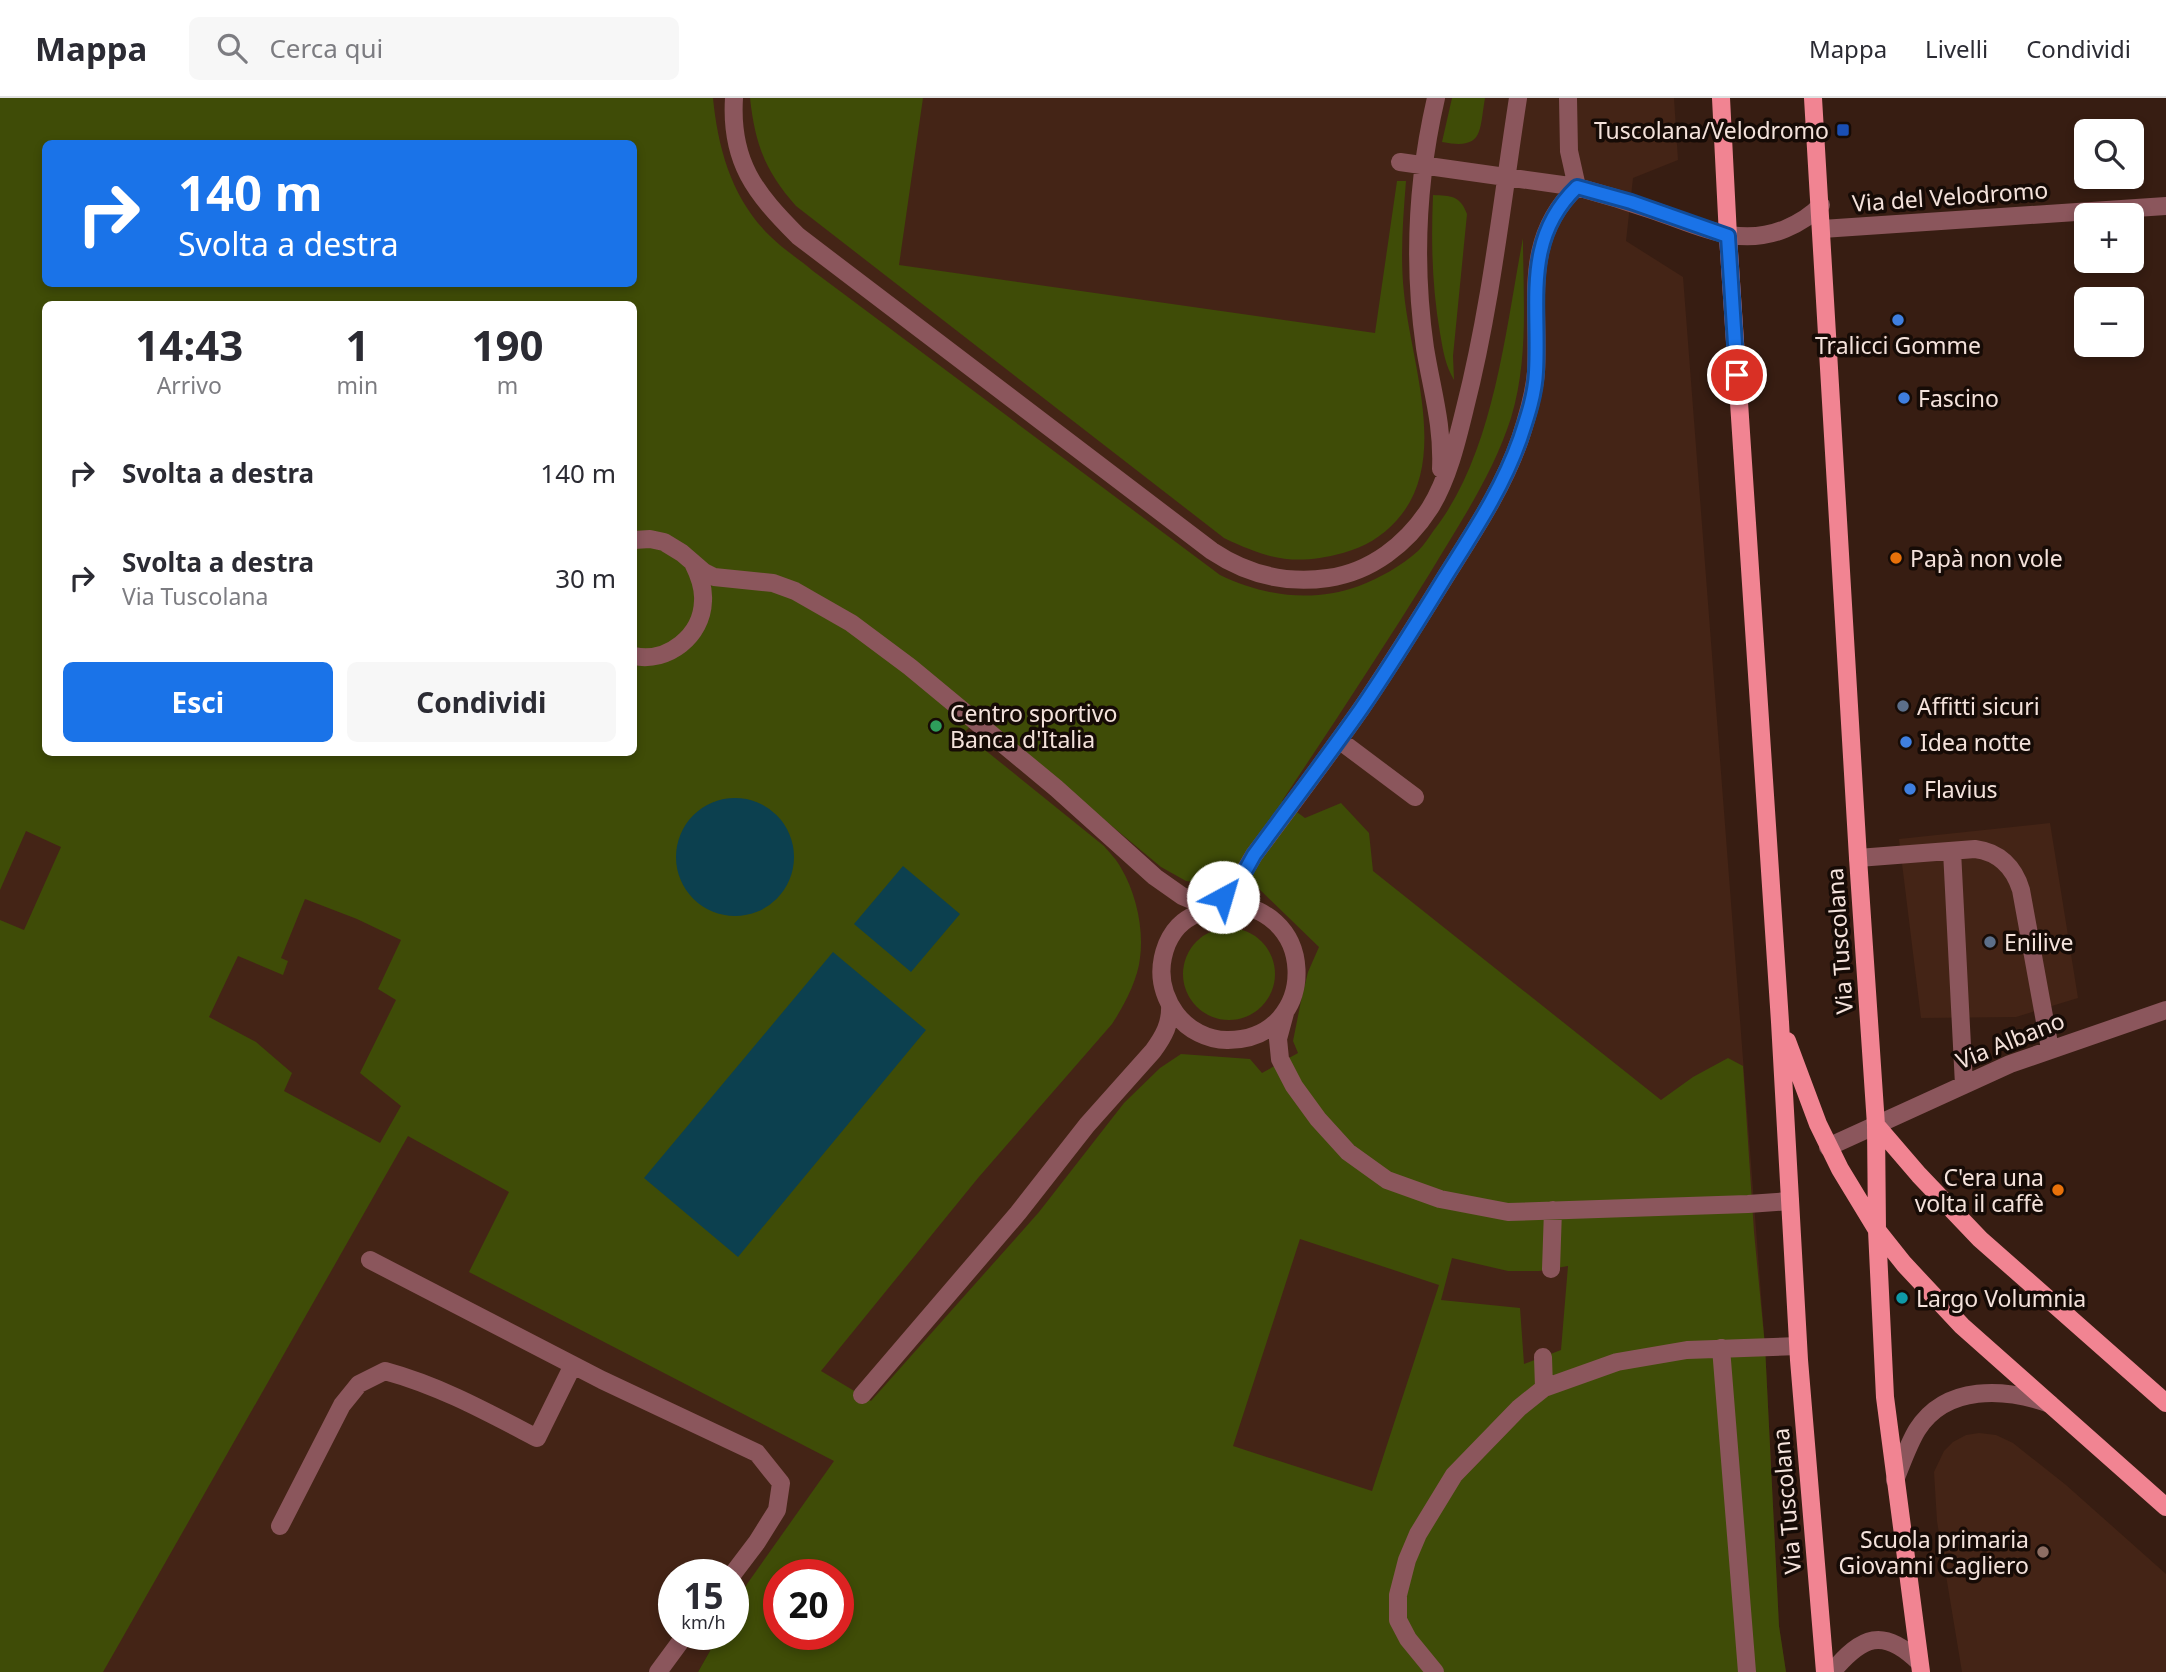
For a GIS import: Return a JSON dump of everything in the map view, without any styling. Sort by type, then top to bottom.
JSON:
[{"type":"main road","name":"Via Tuscolana","points":[[1721,98],[1798,1346],[1825,1672]]},
{"type":"main road","name":"Via Tuscolana","points":[[1813,98],[1876,1125],[1877,1230],[1885,1397],[1920,1667]]},
{"type":"main road","points":[[1780,1022],[1828,1147],[1877,1230],[1904,1264],[1962,1326],[2166,1507]]},
{"type":"main road","points":[[1876,1125],[1950,1209],[2036,1290],[2166,1403]]},
{"type":"street","points":[[734,98],[736,139],[746,171],[773,211],[798,236],[1212,551],[1232,564],[1262,575],[1292,580],[1314,580],[1351,573],[1381,558],[1407,538],[1440,490],[1461,427],[1478,357],[1518,98]]},
{"type":"street","points":[[1436,98],[1424,165],[1418,235],[1419,289],[1425,348],[1441,431],[1440,490]]},
{"type":"street","points":[[1568,98],[1569,151],[1577,187]]},
{"type":"street","points":[[1400,162],[1577,187],[1631,202],[1728,236],[1745,238],[1776,233],[1803,220],[1821,205]]},
{"type":"street","points":[[1251,908],[1243,898],[1240,887],[1254,855],[1361,708],[1478,526],[1510,467],[1530,409],[1536,374],[1537,279],[1541,245],[1556,209],[1577,187]]},
{"type":"street","name":"Via del Velodromo","points":[[1822,229],[2166,206]]},
{"type":"street","points":[[637,540],[664,542],[714,577],[773,583],[825,607],[860,629],[1045,779],[1155,877],[1182,896],[1212,906]]},
{"type":"street","points":[[693,563],[702,586],[702,612]]},
{"type":"street","points":[[637,656],[655,657],[678,648],[696,627],[713,592],[722,586],[744,580]]},
{"type":"street","points":[[1339,740],[1415,797]]},
{"type":"street","points":[[1858,858],[1975,849],[1995,855],[2011,869],[2021,890],[2050,1049]]},
{"type":"street","points":[[1952,851],[1964,1085]]},
{"type":"street","points":[[1212,906],[1244,873]]},
{"type":"street","points":[[1155,877],[1175,903],[1176,930]]},
{"type":"street","points":[[1280,1059],[1264,1046],[1252,1041],[1216,1039],[1194,1030],[1181,1021],[1170,1005],[1162,984],[1161,968],[1168,942],[1193,914],[1212,906],[1237,905],[1265,914],[1284,932],[1293,951],[1297,977],[1294,994],[1286,1009],[1278,1039],[1280,1059],[1294,1086],[1318,1119],[1348,1152],[1387,1180],[1440,1199],[1508,1212],[1790,1201]]},
{"type":"street","points":[[862,1395],[1018,1213],[1087,1125],[1153,1051],[1170,1018],[1170,1005]]},
{"type":"street","points":[[1235,1040],[1268,1028],[1286,1009]]},
{"type":"street","name":"Via Albano","points":[[1876,1125],[2010,1064],[2166,1010]]},
{"type":"street","points":[[1153,1051],[1175,1035],[1194,1030]]},
{"type":"street","points":[[1828,1147],[1876,1125]]},
{"type":"street","points":[[1552,1269],[1553,1210]]},
{"type":"street","points":[[370,1260],[573,1365],[757,1453],[781,1483],[778,1510],[744,1559]]},
{"type":"street","points":[[1436,1672],[1408,1639],[1398,1620],[1398,1595],[1407,1560],[1418,1534],[1454,1475],[1502,1424],[1544,1388],[1617,1362],[1660,1353],[1798,1346]]},
{"type":"street","points":[[1721,1348],[1747,1672]]},
{"type":"street","points":[[1543,1357],[1544,1388]]},
{"type":"street","points":[[280,1527],[342,1405],[359,1384],[385,1371],[415,1379],[461,1398],[537,1438],[573,1365]]},
{"type":"street","points":[[1895,1480],[1918,1429],[1939,1407],[1984,1392],[2025,1396],[2050,1404]]},
{"type":"street","points":[[1832,1672],[1861,1644],[1873,1639],[1889,1640],[1904,1647],[1920,1667]]},
{"type":"street","points":[[658,1672],[674,1650]]},
{"type":"shaded area","points":[[0,98],[1674,98],[1678,160],[1633,178],[1626,241],[1683,277],[1765,1346],[1779,1626],[1786,1672],[854,1635],[854,1559],[763,1559],[763,1580],[749,1585],[749,1559],[658,1559],[658,1650],[710,1650],[698,1672],[0,1672]]},
{"type":"shaded area","name":"Enilive","points":[[2050,823],[2078,998],[2016,1017],[1921,1018],[1899,839]]},
{"type":"shaded area","name":"Scuola primaria Giovanni Cagliero","points":[[1966,1435],[1996,1435],[2013,1443],[2066,1485],[2166,1574],[2166,1672],[1962,1672],[1937,1521],[1934,1472],[1944,1451],[1953,1442]]},
{"type":"green space","points":[[0,98],[713,98],[723,154],[737,190],[757,222],[780,245],[1220,575],[1254,588],[1288,595],[1324,594],[1367,583],[1405,562],[1420,549],[1434,530],[1471,465],[1484,429],[1503,351],[1523,238],[1523,351],[1517,396],[1504,439],[1475,498],[1430,573],[1282,801],[1305,818],[1341,803],[1369,833],[1373,871],[1661,1100],[1693,1077],[1728,1058],[1743,1066],[1765,1346],[1779,1626],[1786,1672],[698,1672],[710,1650],[749,1650],[749,1581],[763,1561],[763,1650],[854,1650],[854,1559],[765,1559],[834,1461],[469,1272],[509,1192],[408,1136],[103,1672],[0,1672],[0,920],[24,930],[61,847],[26,831],[0,890]],"holes":[[[980,716],[1161,867],[1186,881],[1213,885],[1238,872],[1319,947],[1308,972],[1293,1041],[1298,1053],[1262,1073],[1250,1059],[1181,1054],[1160,1068],[1124,1103],[1039,1212],[871,1401],[821,1371],[978,1178],[1112,1024],[1130,992],[1140,958],[1138,912],[1118,862],[1104,846],[964,733]],[[305,899],[401,940],[378,989],[396,1000],[360,1073],[401,1106],[380,1143],[284,1091],[292,1073],[256,1042],[209,1017],[238,956],[283,975],[288,961],[281,958]],[[1300,1239],[1439,1285],[1372,1491],[1233,1446]],[[1452,1258],[1508,1271],[1539,1271],[1568,1266],[1561,1350],[1524,1364],[1520,1308],[1441,1300]]]},
{"type":"green space","points":[[750,98],[923,98],[899,265],[1375,333],[1397,181],[1406,181],[1402,237],[1403,279],[1419,380],[1424,441],[1421,470],[1413,496],[1397,520],[1372,541],[1326,557],[1295,560],[1282,558],[1254,551],[1224,538],[796,206],[776,181],[763,156]]},
{"type":"green space","points":[[1452,98],[1485,98],[1480,129],[1472,141],[1456,144],[1442,142]]},
{"type":"green space","points":[[1433,195],[1458,200],[1467,214],[1453,356],[1454,380],[1443,351],[1435,299]]},
{"type":"green space","points":[[1229,928],[1255,936],[1267,948],[1275,974],[1267,1000],[1255,1012],[1229,1020],[1203,1012],[1191,1000],[1183,974],[1191,948],[1203,936]]},
{"type":"water","points":[[735,798],[768,808],[784,824],[794,857],[784,890],[768,906],[735,916],[702,906],[686,890],[676,857],[686,824],[702,808]]},
{"type":"water","points":[[903,866],[960,914],[911,972],[854,924]]},
{"type":"water","points":[[833,952],[926,1030],[738,1257],[644,1178]]},
{"type":"place","name":"Tuscolana/Velodromo","points":[[1843,130]]},
{"type":"place","name":"Tralicci Gomme","points":[[1898,320]]},
{"type":"place","name":"Fascino","points":[[1904,398]]},
{"type":"place","name":"Papà non vole","points":[[1896,558]]},
{"type":"place","name":"Affitti sicuri","points":[[1903,706]]},
{"type":"place","name":"Centro sportivo Banca d'Italia","points":[[936,726]]},
{"type":"place","name":"Idea notte","points":[[1906,742]]},
{"type":"place","name":"Flavius","points":[[1910,789]]},
{"type":"place","name":"Enilive","points":[[1990,942]]},
{"type":"place","name":"C'era una volta il caffè","points":[[2058,1190]]},
{"type":"place","name":"Largo Volumnia","points":[[1902,1298]]},
{"type":"place","name":"Scuola primaria Giovanni Cagliero","points":[[2043,1552]]},
{"type":"route","points":[[1223,897],[1244,873],[1254,855],[1361,708],[1478,526],[1510,467],[1530,409],[1536,374],[1537,279],[1541,245],[1556,209],[1577,187],[1631,202],[1728,236],[1737,375]]}]
